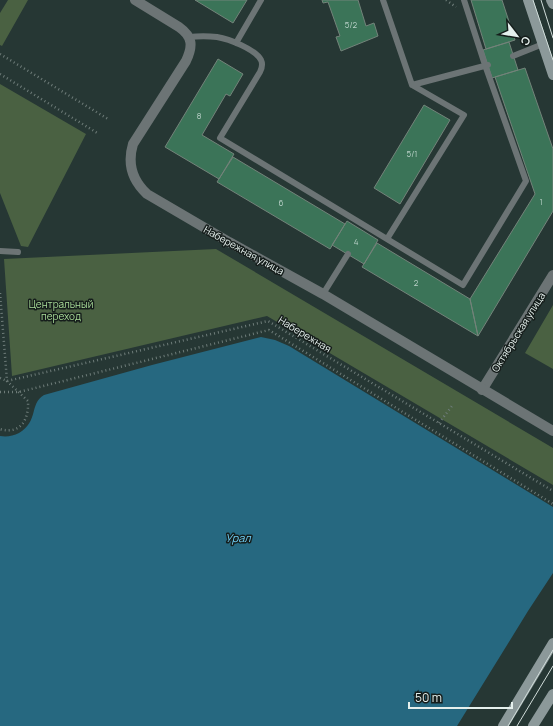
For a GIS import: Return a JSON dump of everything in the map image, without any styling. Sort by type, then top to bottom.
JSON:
[{"type":"main road","points":[[528,0],[553,75]]},
{"type":"main road","points":[[552,0],[553,4]]},
{"type":"main road","points":[[503,726],[553,643]]},
{"type":"main road","points":[[533,726],[553,694]]},
{"type":"street","points":[[135,0],[179,27],[186,32],[189,37]]},
{"type":"street","name":"Набережная улица","points":[[189,37],[191,44],[190,52],[186,61],[133,144],[130,154],[130,168],[135,181],[147,194],[229,242],[323,294],[553,431]]},
{"type":"street","name":"Октябрьская улица","points":[[482,390],[553,275]]},
{"type":"lane","points":[[236,43],[262,0]]},
{"type":"lane","points":[[383,0],[412,85],[464,115],[387,239]]},
{"type":"lane","points":[[189,37],[210,36],[227,40],[236,43],[256,54],[261,59],[262,67],[220,138],[364,228],[387,239],[463,285],[526,181],[464,0]]},
{"type":"lane","points":[[513,56],[543,44]]},
{"type":"lane","points":[[412,85],[487,65]]},
{"type":"lane","points":[[0,251],[18,252]]},
{"type":"lane","points":[[323,294],[348,254]]},
{"type":"path","points":[[0,54],[108,119]]},
{"type":"path","points":[[0,74],[100,134]]},
{"type":"path","points":[[0,293],[8,381]]},
{"type":"path","name":"Набережная","points":[[8,381],[268,321],[553,491]]},
{"type":"path","name":"Набережная","points":[[0,392],[19,392],[269,330],[553,504]]},
{"type":"path","points":[[0,378],[8,381],[28,401],[29,412],[26,420],[21,426],[12,429],[0,429]]},
{"type":"path","points":[[439,423],[452,406]]},
{"type":"green space","points":[[8,0],[28,0],[2,46],[0,45],[0,13]]},
{"type":"green space","points":[[0,84],[86,134],[28,247],[21,246],[0,193]]},
{"type":"green space","name":"Центральный переход","points":[[216,249],[553,448],[553,485],[267,316],[12,376],[4,259]]},
{"type":"green space","points":[[553,305],[553,369],[525,353]]},
{"type":"water","name":"Урал","points":[[261,337],[275,340],[289,346],[553,507],[553,573],[457,726],[0,726],[0,436],[14,435],[25,428],[32,418],[39,399],[44,395]]},
{"type":"building","points":[[195,0],[247,0],[233,23]]},
{"type":"building","points":[[322,0],[358,0],[366,26],[374,23],[378,36],[341,51],[336,37],[340,36],[328,2],[323,3]]},
{"type":"building","points":[[471,0],[502,0],[515,40],[486,49]]},
{"type":"building","points":[[509,42],[518,70],[492,78],[483,50]]},
{"type":"building","points":[[218,59],[243,74],[230,96],[226,94],[202,135],[234,154],[219,179],[165,147]]},
{"type":"building","points":[[525,68],[553,149],[553,211],[478,336],[470,299],[535,194],[495,77]]},
{"type":"building","points":[[424,105],[450,120],[400,204],[374,188]]},
{"type":"building","points":[[233,157],[345,224],[330,249],[217,182]]},
{"type":"building","points":[[347,221],[378,240],[364,264],[332,245]]},
{"type":"building","points":[[377,243],[470,299],[478,336],[362,267]]},
{"type":"tram line","points":[[533,0],[553,60]]},
{"type":"tram line","points":[[541,0],[553,38]]},
{"type":"tram line","points":[[508,726],[553,650]]},
{"type":"tram line","points":[[517,726],[553,666]]}]
